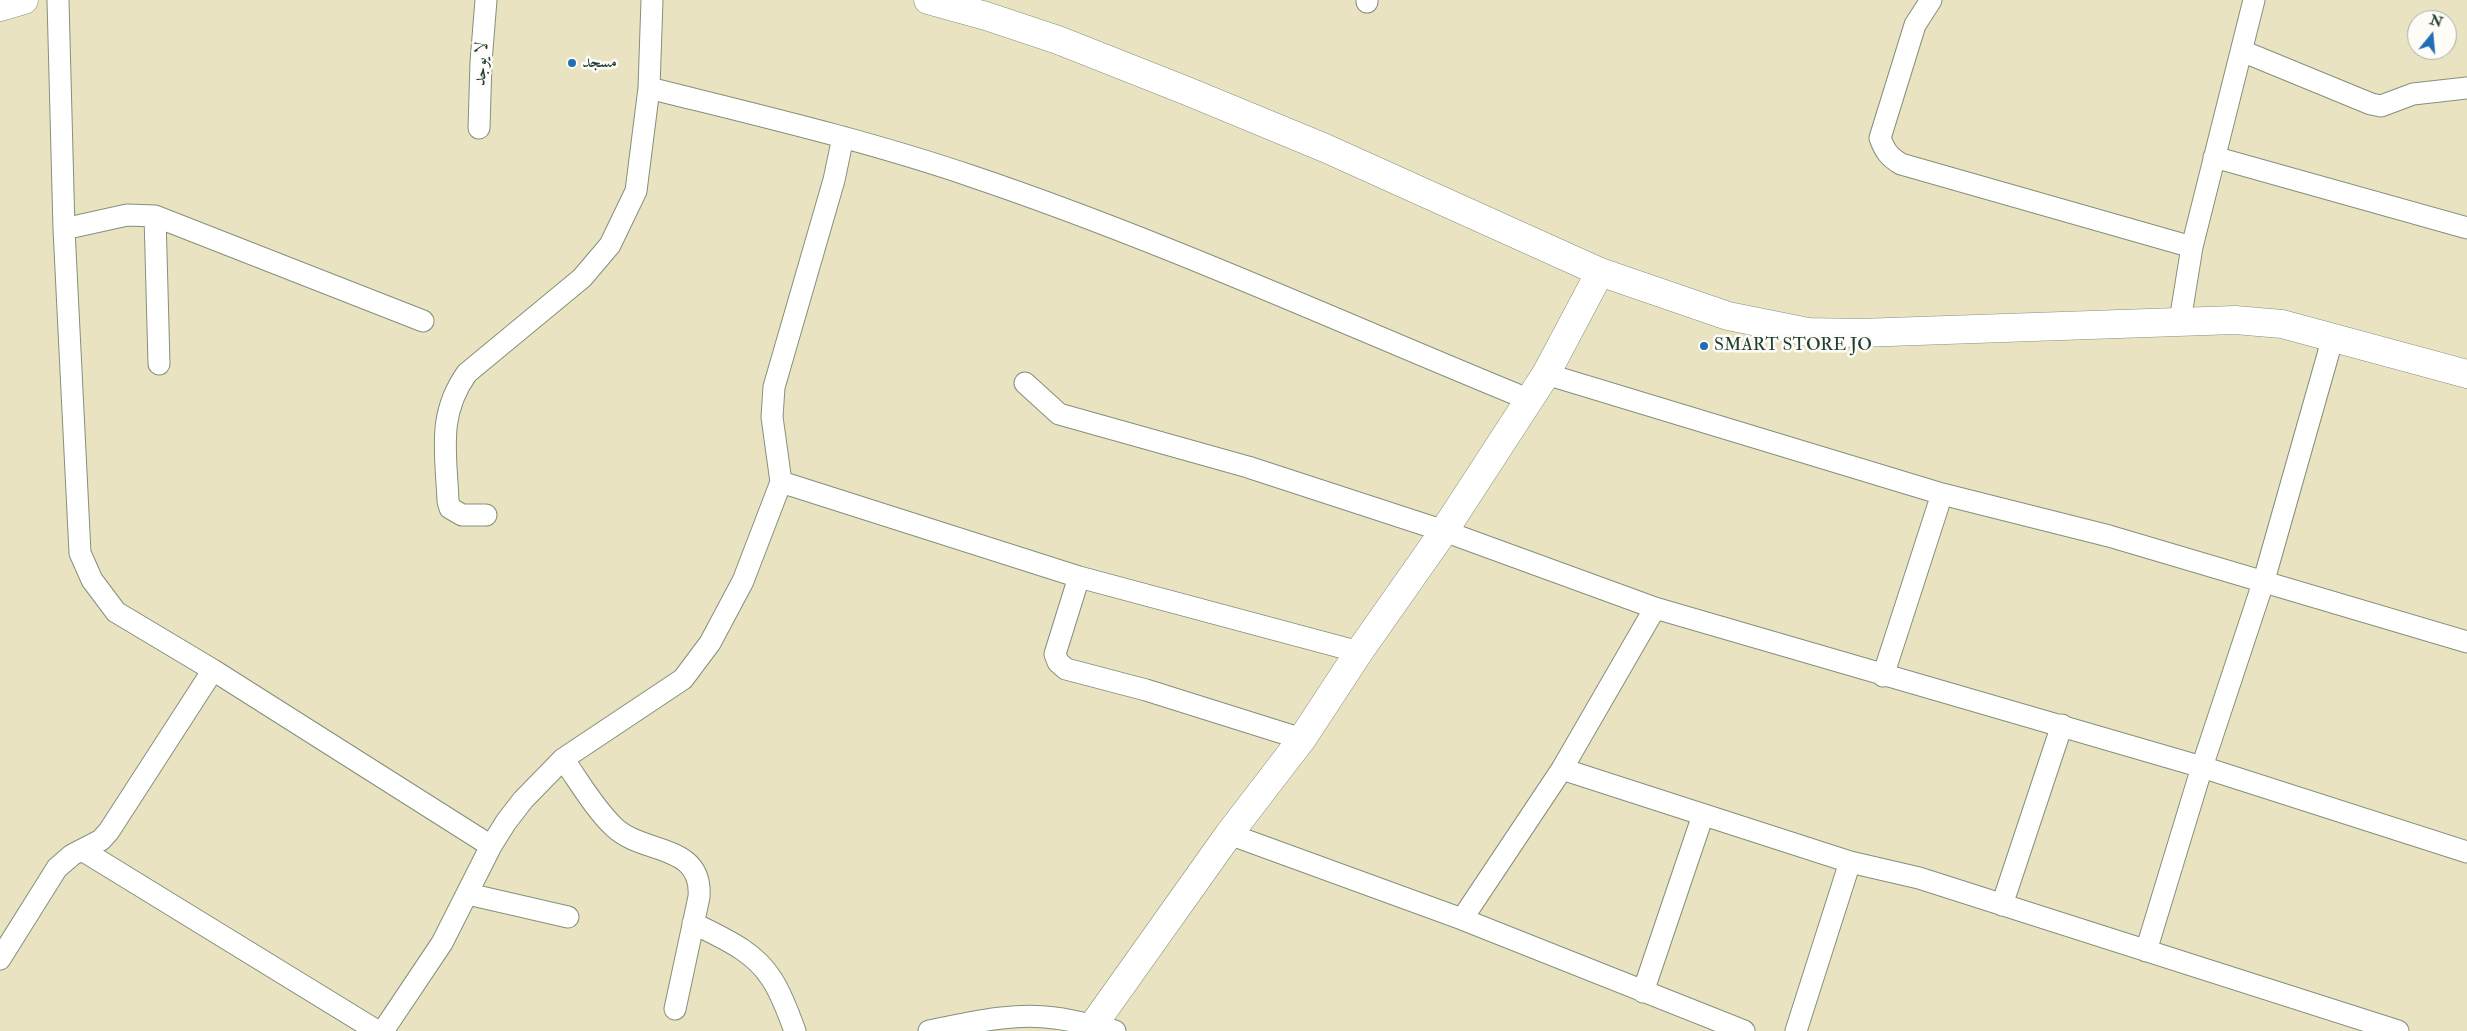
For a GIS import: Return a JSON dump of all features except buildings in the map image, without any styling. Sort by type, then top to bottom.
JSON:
[{"type":"street","points":[[0,7],[24,0]]},
{"type":"street","points":[[58,0],[64,229],[80,552],[92,580],[116,612],[213,670],[491,846]]},
{"type":"street","name":"لا يوجد","points":[[479,128],[481,62],[486,0]]},
{"type":"street","points":[[486,515],[455,513],[450,508],[448,501],[446,429],[448,408],[455,390],[467,373],[582,278],[610,245],[636,191],[649,88],[652,0]]},
{"type":"street","points":[[928,0],[989,8],[1058,40],[1316,144],[1600,272],[1728,316],[1808,332],[1860,333],[2235,320],[2282,324],[2467,374]]},
{"type":"street","points":[[1930,0],[1915,25],[1880,138],[1884,151],[1892,159],[1902,164],[2192,247]]},
{"type":"street","points":[[2180,321],[2192,247],[2254,0]]},
{"type":"street","points":[[2242,51],[2371,104],[2381,106],[2413,94],[2467,88]]},
{"type":"street","points":[[649,88],[843,136],[970,176],[1087,218],[1530,400]]},
{"type":"street","points":[[383,1031],[442,942],[491,846],[523,800],[563,759],[684,679],[710,643],[743,581],[781,482],[772,417],[774,387],[834,180],[843,136]]},
{"type":"street","points":[[2214,157],[2467,228]]},
{"type":"street","points":[[64,229],[127,215],[155,216],[423,321]]},
{"type":"street","points":[[155,216],[159,364]]},
{"type":"street","points":[[929,1031],[1000,1017],[1032,1016],[1056,1018],[1099,1030],[1229,834],[1302,739],[1359,652],[1444,531],[1546,374],[1600,272]]},
{"type":"street","points":[[2146,951],[2202,767],[2264,580],[2333,337]]},
{"type":"street","points":[[1546,374],[1942,494],[2109,536],[2264,580],[2467,642]]},
{"type":"street","points":[[1024,383],[1059,414],[1248,467],[1444,531],[1654,608],[2202,767],[2467,852]]},
{"type":"street","points":[[781,482],[1079,577],[1359,652]]},
{"type":"street","points":[[1883,676],[1942,494]]},
{"type":"street","points":[[1079,577],[1055,654],[1058,662],[1066,669],[1146,690],[1302,739]]},
{"type":"street","points":[[1462,919],[1562,769],[1654,608]]},
{"type":"street","points":[[0,959],[57,868],[72,855],[101,840],[109,831],[213,670]]},
{"type":"street","points":[[2002,905],[2062,725]]},
{"type":"street","points":[[563,759],[607,819],[622,834],[640,843],[680,856],[694,869],[699,887],[675,1009]]},
{"type":"street","points":[[1562,769],[1850,862],[1919,878],[2387,1029]]},
{"type":"street","points":[[1642,992],[1703,815]]},
{"type":"street","points":[[1229,834],[1462,919],[1744,1031]]},
{"type":"street","points":[[82,850],[377,1031]]},
{"type":"street","points":[[1796,1031],[1850,862]]},
{"type":"street","points":[[468,894],[568,917]]},
{"type":"street","points":[[693,923],[743,949],[763,968],[778,991],[795,1031]]},
{"type":"place","name":"مسجد","points":[[572,63]]},
{"type":"place","name":"SMART STORE JO","points":[[1704,346]]}]
